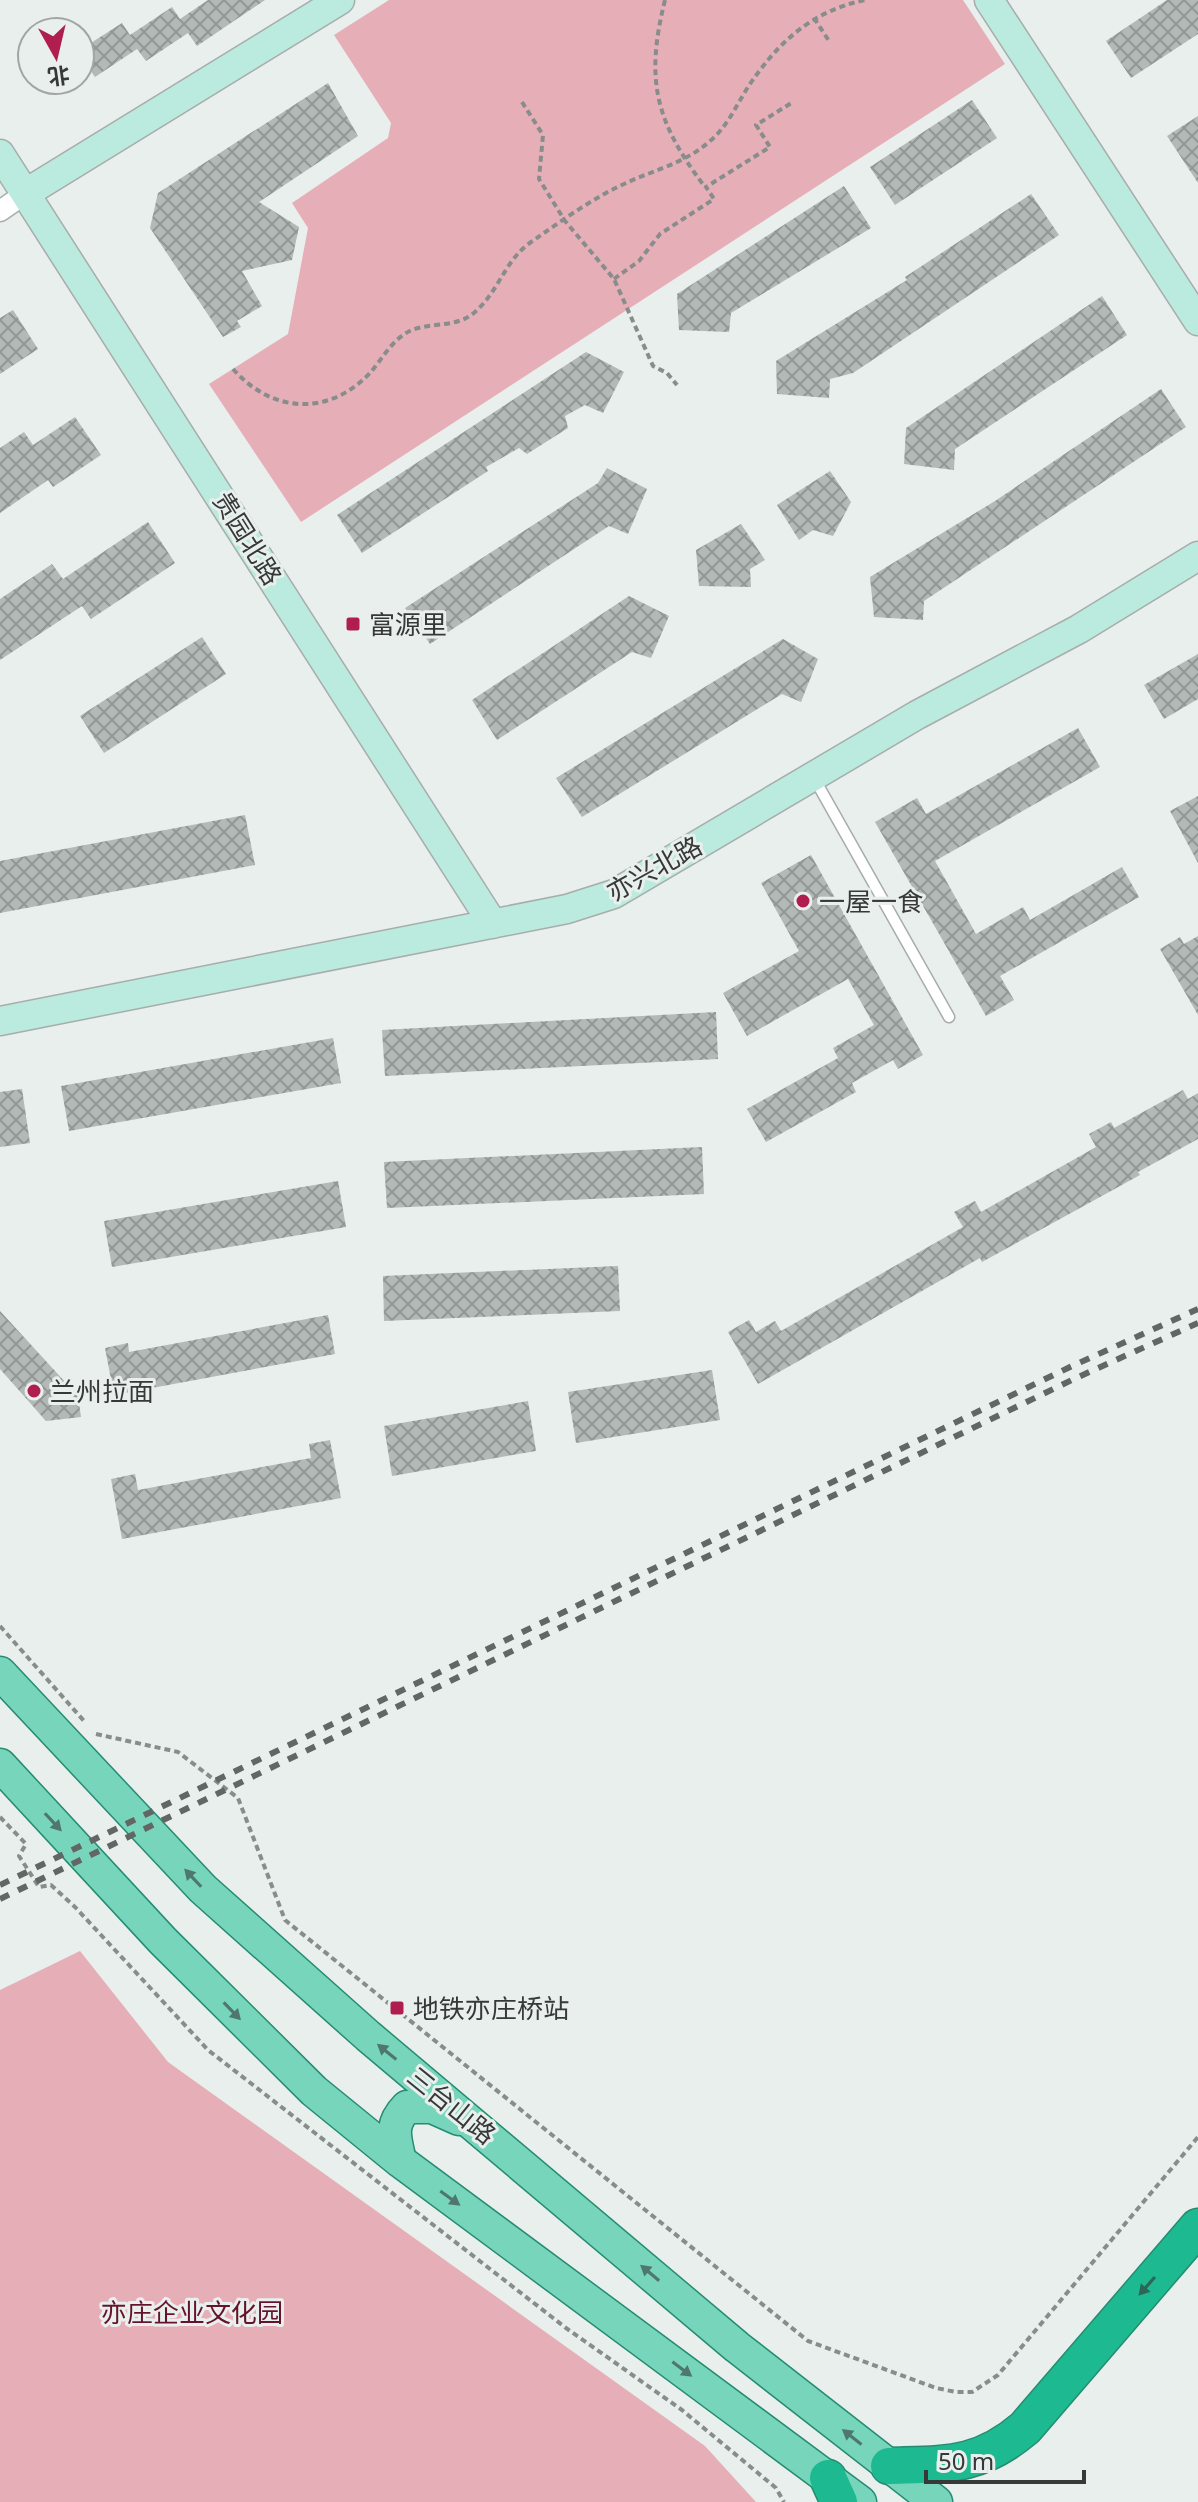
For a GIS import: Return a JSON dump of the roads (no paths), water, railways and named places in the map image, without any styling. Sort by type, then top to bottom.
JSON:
[{"type":"highway","points":[[889,2466],[969,2460],[1000,2449],[1025,2428],[1198,2227]]},
{"type":"main road","name":"三台山路","points":[[0,1673],[203,1889],[368,2036],[481,2128],[737,2347],[936,2502]]},
{"type":"main road","points":[[0,1765],[269,2050],[400,2161],[833,2490],[860,2502]]},
{"type":"main road","points":[[400,2161],[394,2133],[395,2119],[407,2107],[432,2107],[481,2128]]},
{"type":"street","points":[[0,211],[340,0]]},
{"type":"street","points":[[989,0],[1198,321]]},
{"type":"street","name":"贵园北路","points":[[0,154],[493,924]]},
{"type":"street","name":"亦兴北路","points":[[0,1021],[567,909],[614,894],[917,715],[1079,629],[1198,556]]},
{"type":"lane","points":[[813,776],[949,1017]]},
{"type":"railway","points":[[0,1885],[1070,1367],[1198,1309]]},
{"type":"railway","points":[[0,1899],[1076,1378],[1198,1323]]},
{"type":"place","name":"富源里","points":[[353,624]]},
{"type":"place","name":"一屋一食","points":[[803,901]]},
{"type":"place","name":"兰州拉面","points":[[34,1391]]},
{"type":"place","name":"地铁亦庄桥站","points":[[397,2008]]},
{"type":"park label","name":"亦庄企业文化园","points":[[192,2312]]}]
